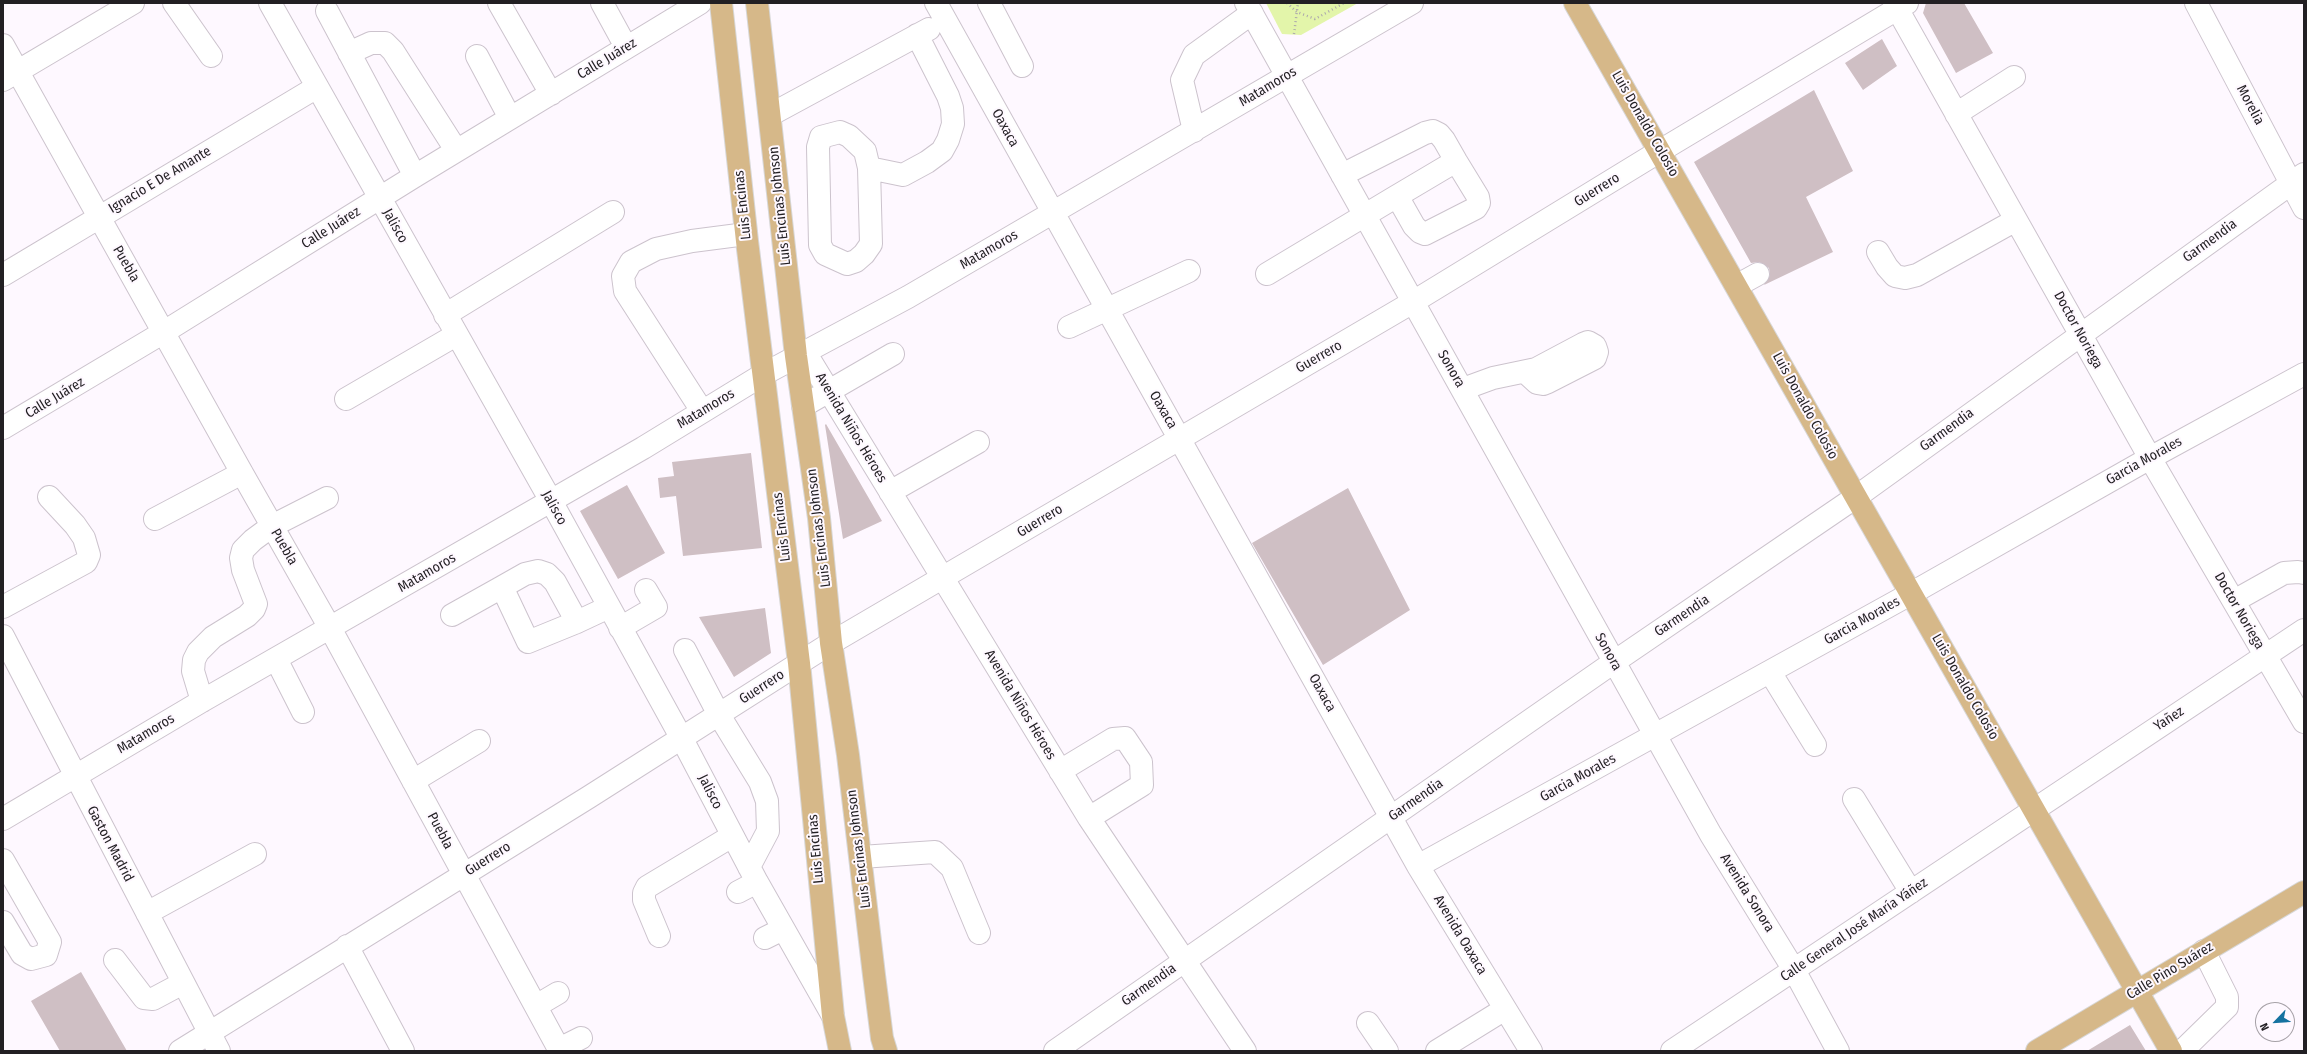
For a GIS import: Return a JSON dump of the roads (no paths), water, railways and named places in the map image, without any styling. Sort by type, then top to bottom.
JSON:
[{"type":"main road","name":"Luis Encinas","points":[[721,3],[746,234],[799,663],[833,1016],[840,1051]]},
{"type":"main road","name":"Luis Encinas Johnson","points":[[757,3],[800,354],[803,406],[819,518],[831,643],[861,857],[882,1038],[886,1051]]},
{"type":"main road","name":"Luis Donaldo Colosio","points":[[1575,3],[1738,285],[1856,497],[1912,593],[2136,992],[2171,1051]]},
{"type":"main road","name":"Calle Pino Suárez","points":[[2036,1051],[2304,892]]},
{"type":"street","points":[[10,76],[133,3]]},
{"type":"street","points":[[174,3],[211,56]]},
{"type":"street","name":"Jalisco","points":[[270,3],[551,501],[682,739],[732,836],[748,880],[774,934],[833,1016]]},
{"type":"street","points":[[499,3],[550,94]]},
{"type":"street","points":[[602,3],[626,47]]},
{"type":"street","name":"Calle Juárez","points":[[3,428],[164,332],[456,150],[700,3]]},
{"type":"street","points":[[989,3],[1022,66]]},
{"type":"street","name":"Matamoros","points":[[3,819],[202,700],[551,501],[764,374],[908,297],[1412,3]]},
{"type":"street","name":"Morelia","points":[[2196,3],[2298,178],[2304,208]]},
{"type":"street","name":"Guerrero","points":[[180,1051],[215,1042],[347,946],[682,739],[831,643],[943,579],[1179,438],[1413,302],[1899,5]]},
{"type":"street","name":"Doctor Noriega","points":[[1899,5],[1956,114],[2150,458],[2304,722]]},
{"type":"street","points":[[1194,131],[1182,80],[1194,55],[1249,8]]},
{"type":"street","name":"Sonora","points":[[1249,8],[1463,389],[1655,736]]},
{"type":"street","points":[[327,11],[415,176]]},
{"type":"street","points":[[770,115],[917,35],[941,12]]},
{"type":"street","name":"Oaxaca","points":[[941,12],[1105,308],[1391,817]]},
{"type":"street","points":[[869,168],[903,175],[911,172],[942,151],[948,140],[953,124],[948,96],[917,35]]},
{"type":"street","points":[[349,53],[371,42],[385,43],[393,52],[456,150]]},
{"type":"street","name":"Puebla","points":[[3,45],[10,76],[98,216],[164,332],[330,628],[559,1050]]},
{"type":"street","points":[[477,56],[510,118]]},
{"type":"street","points":[[1956,114],[2014,77]]},
{"type":"street","name":"Ignacio E De Amante","points":[[3,275],[98,216],[317,86]]},
{"type":"street","points":[[1342,175],[1425,133],[1432,131],[1439,134],[1478,197],[1479,203],[1476,208],[1425,234],[1420,232],[1414,226],[1397,196]]},
{"type":"street","points":[[840,132],[849,136],[865,151],[869,168],[871,244],[864,254],[856,261],[847,264],[825,254],[820,245],[818,147],[821,137],[840,132]]},
{"type":"street","points":[[1267,274],[1456,161]]},
{"type":"street","name":"Garmendia","points":[[1055,1051],[1614,662],[1856,497],[2298,178]]},
{"type":"street","points":[[445,315],[613,212]]},
{"type":"street","points":[[1878,252],[1887,267],[1895,276],[1905,278],[1917,275],[2016,220]]},
{"type":"street","points":[[702,411],[625,291],[623,276],[631,262],[656,249],[692,241],[746,234]]},
{"type":"street","points":[[1069,327],[1105,308],[1189,271]]},
{"type":"street","points":[[1738,285],[1758,274]]},
{"type":"street","points":[[346,399],[456,335]]},
{"type":"street","name":"Avenida Niños Héroes","points":[[800,354],[828,391],[1089,818],[1183,961],[1245,1051]]},
{"type":"street","points":[[803,406],[893,354]]},
{"type":"street","points":[[1463,389],[1493,378],[1525,372]]},
{"type":"street","name":"Garcia Morales","points":[[1418,866],[1655,736],[2150,458],[2304,374]]},
{"type":"street","points":[[890,492],[978,442]]},
{"type":"street","points":[[155,519],[242,473]]},
{"type":"street","points":[[3,607],[86,562],[89,555],[84,538],[75,525],[49,497]]},
{"type":"street","points":[[202,700],[193,671],[194,660],[198,652],[213,637],[246,616],[254,609],[256,604],[254,594],[243,570],[241,558],[243,550],[253,540],[272,526],[327,498]]},
{"type":"street","points":[[452,615],[525,574],[538,571],[547,574],[556,582],[576,622]]},
{"type":"street","points":[[2234,601],[2284,574],[2298,572],[2304,574]]},
{"type":"street","points":[[502,587],[528,642],[609,607]]},
{"type":"street","points":[[620,628],[656,607],[646,590]]},
{"type":"street","name":"Yañez","points":[[2034,809],[2304,630]]},
{"type":"street","name":"Gaston Madrid","points":[[3,636],[215,1042]]},
{"type":"street","points":[[685,650],[719,715],[760,782],[767,802],[768,831],[748,880]]},
{"type":"street","points":[[276,659],[303,712]]},
{"type":"street","points":[[1770,672],[1815,745]]},
{"type":"street","name":"Avenida Sonora","points":[[1655,736],[1711,835],[1794,970],[1838,1051]]},
{"type":"street","points":[[1060,771],[1113,739],[1125,738],[1142,762],[1142,785],[1089,818]]},
{"type":"street","points":[[413,781],[479,741]]},
{"type":"street","points":[[1854,799],[1911,892]]},
{"type":"street","name":"Calle General José María Yáñez","points":[[1672,1051],[2034,809]]},
{"type":"street","name":"Avenida Oaxaca","points":[[1391,817],[1418,866],[1531,1051]]},
{"type":"street","points":[[659,936],[644,900],[644,893],[647,887],[732,836]]},
{"type":"street","points":[[861,857],[935,852],[952,868],[979,933]]},
{"type":"street","points":[[147,913],[255,854]]},
{"type":"street","points":[[3,860],[50,942],[46,955],[30,960],[22,954],[3,922]]},
{"type":"street","points":[[347,946],[403,1051]]},
{"type":"street","points":[[2182,1051],[2227,1006],[2227,997],[2204,951]]},
{"type":"street","points":[[115,960],[144,998],[153,998],[183,983]]},
{"type":"street","points":[[536,1006],[558,993]]},
{"type":"street","points":[[1436,1051],[1505,1009]]},
{"type":"street","points":[[1368,1023],[1387,1051]]},
{"type":"street","points":[[559,1050],[581,1038]]}]
